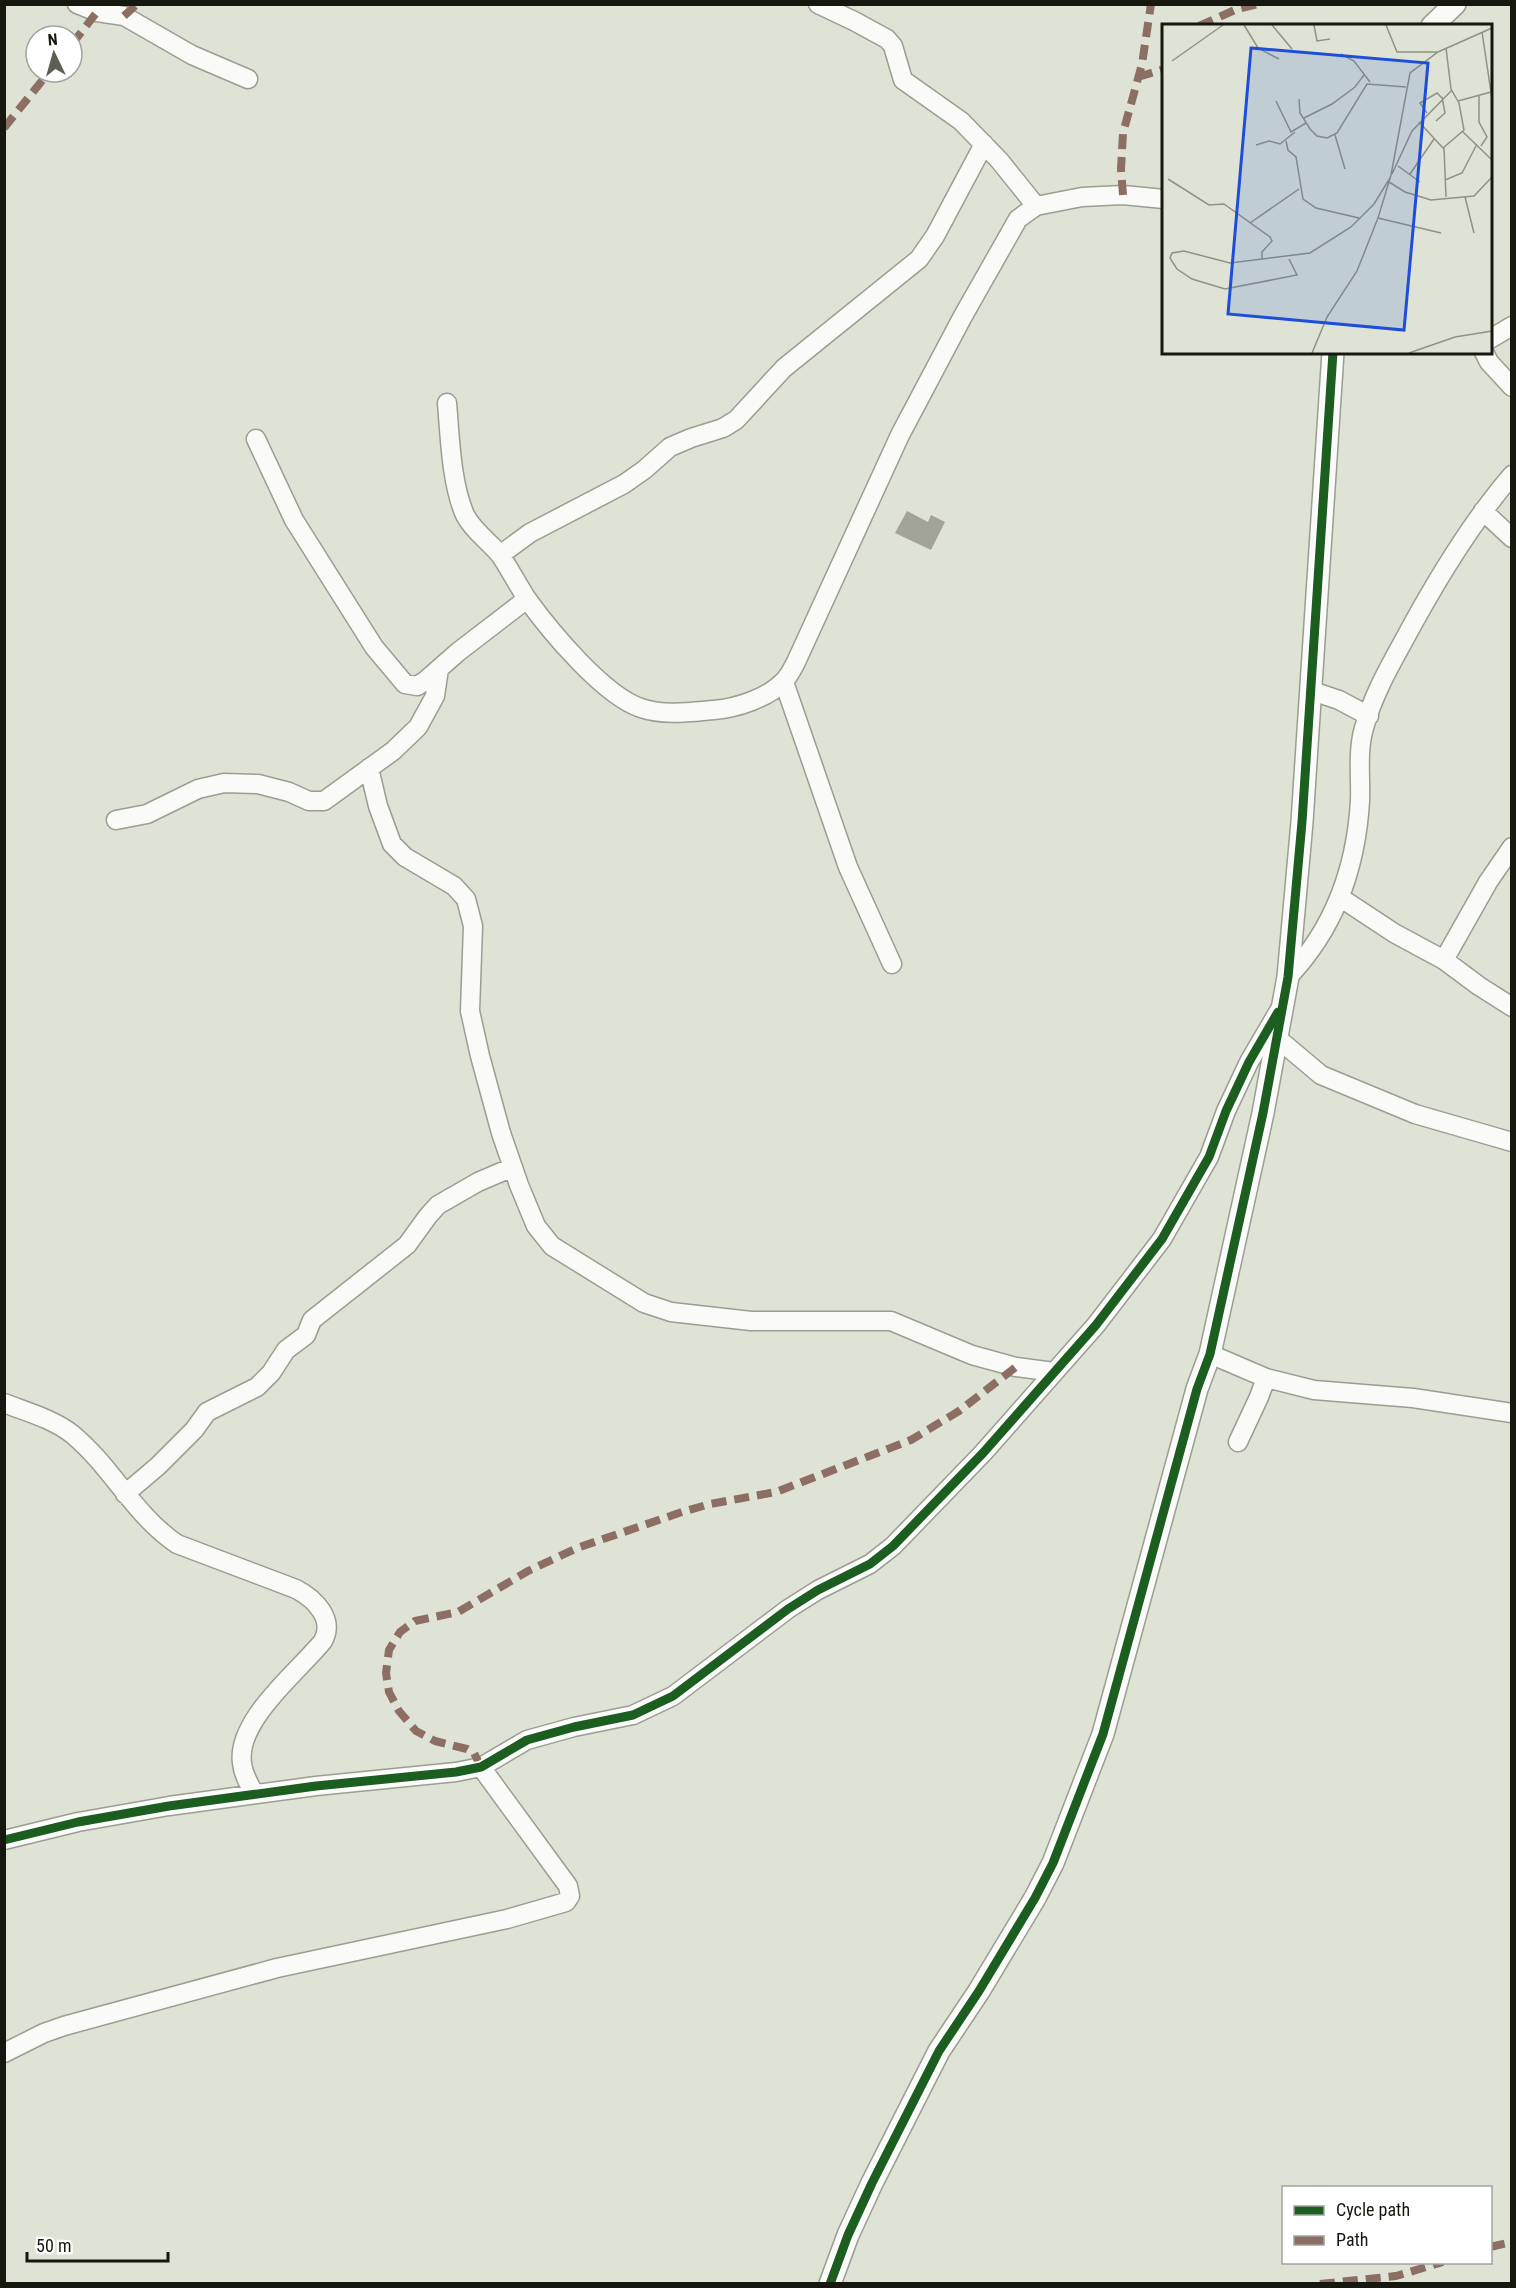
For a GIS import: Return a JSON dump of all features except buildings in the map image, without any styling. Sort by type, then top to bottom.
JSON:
[{"type":"street","points":[[77,4],[98,12],[124,16],[192,55],[248,79]]},
{"type":"street","points":[[818,4],[886,39],[893,46],[903,80],[961,121],[984,144],[1036,206]]},
{"type":"street","points":[[1434,24],[1455,4]]},
{"type":"street","points":[[500,555],[531,533],[624,484],[679,442],[723,428],[736,420],[784,368],[919,259],[935,236],[984,144]]},
{"type":"street","points":[[447,403],[453,466],[464,510],[473,527],[500,555],[527,599],[565,645],[595,676],[609,689],[643,709],[684,713],[719,710],[748,703],[784,682],[796,662],[826,601],[882,471],[963,316],[1018,219],[1036,206],[1082,197],[1123,195],[1162,199]]},
{"type":"street","points":[[1492,338],[1512,326]]},
{"type":"street","points":[[830,2283],[848,2235],[872,2183],[939,2051],[979,1991],[1053,1863],[1103,1734],[1197,1389],[1210,1354],[1263,1113],[1288,977],[1312,691],[1333,354]]},
{"type":"street","points":[[1485,354],[1489,362],[1512,387]]},
{"type":"street","points":[[256,439],[294,520],[374,647],[405,684],[413,686],[425,681],[458,652],[527,599]]},
{"type":"street","points":[[1288,977],[1321,938],[1341,898],[1357,834],[1361,782],[1359,759],[1363,729],[1376,696],[1435,585],[1483,511],[1512,475]]},
{"type":"street","points":[[1483,511],[1512,538]]},
{"type":"street","points":[[116,820],[147,814],[198,789],[234,782],[258,784],[289,792],[309,801],[320,802],[337,793],[401,744],[425,718],[438,687],[440,669]]},
{"type":"street","points":[[784,682],[848,867],[892,964]]},
{"type":"street","points":[[1312,691],[1347,704],[1369,716]]},
{"type":"street","points":[[369,768],[378,806],[392,844],[405,857],[454,886],[466,899],[473,926],[470,1011],[501,1133],[533,1219],[552,1246],[644,1303],[671,1312],[751,1321],[891,1321],[982,1358],[1016,1367],[1054,1372]]},
{"type":"street","points":[[1444,960],[1488,882],[1512,847]]},
{"type":"street","points":[[1341,898],[1394,933],[1444,960],[1512,1007]]},
{"type":"street","points":[[4,1840],[78,1822],[254,1793],[431,1775],[481,1767],[527,1740],[574,1727],[633,1715],[673,1696],[788,1609],[818,1590],[870,1564],[893,1546],[983,1453],[1096,1325],[1162,1239],[1209,1157],[1226,1111],[1249,1062],[1283,1003]]},
{"type":"street","points":[[1277,1038],[1321,1075],[1415,1114],[1512,1142]]},
{"type":"street","points":[[125,1494],[158,1466],[211,1409],[257,1388],[271,1373],[286,1350],[306,1335],[312,1320],[408,1245],[438,1205],[478,1182],[513,1167]]},
{"type":"street","points":[[1210,1354],[1266,1377],[1314,1390],[1413,1398],[1512,1413]]},
{"type":"street","points":[[1238,1442],[1266,1377]]},
{"type":"street","points":[[4,1403],[69,1432],[104,1466],[153,1525],[177,1544],[243,1571],[296,1589],[313,1601],[325,1618],[328,1630],[323,1641],[272,1695],[248,1732],[242,1764],[254,1793]]},
{"type":"street","points":[[4,2053],[44,2033],[64,2026],[193,1990],[300,1963],[507,1919],[566,1902],[570,1896],[568,1886],[481,1767]]},
{"type":"marked path","points":[[124,16],[137,4]]},
{"type":"marked path","points":[[1123,195],[1121,169],[1123,133],[1142,64],[1151,4]]},
{"type":"marked path","points":[[1203,24],[1237,9],[1259,4]]},
{"type":"marked path","points":[[84,29],[97,12]]},
{"type":"marked path","points":[[1138,77],[1162,70]]},
{"type":"marked path","points":[[4,128],[39,84]]},
{"type":"marked path","points":[[481,1767],[474,1753],[435,1741],[416,1731],[399,1711],[389,1692],[386,1673],[389,1650],[400,1632],[415,1621],[458,1612],[528,1571],[577,1548],[710,1504],[776,1492],[911,1440],[959,1411],[1016,1367]]},
{"type":"marked path","points":[[1492,2247],[1512,2242]]},
{"type":"marked path","points":[[1320,2284],[1396,2276],[1436,2264]]},
{"type":"cycle path","points":[[830,2284],[848,2235],[872,2183],[939,2051],[979,1991],[1035,1898],[1053,1863],[1103,1734],[1197,1389],[1210,1354],[1263,1113],[1288,977],[1302,822],[1333,354]]},
{"type":"cycle path","points":[[4,1840],[78,1822],[169,1806],[316,1786],[456,1772],[481,1767],[527,1740],[574,1727],[633,1715],[673,1696],[788,1609],[818,1590],[870,1564],[893,1546],[983,1453],[1096,1325],[1162,1239],[1209,1157],[1226,1111],[1249,1062],[1278,1012]]}]
